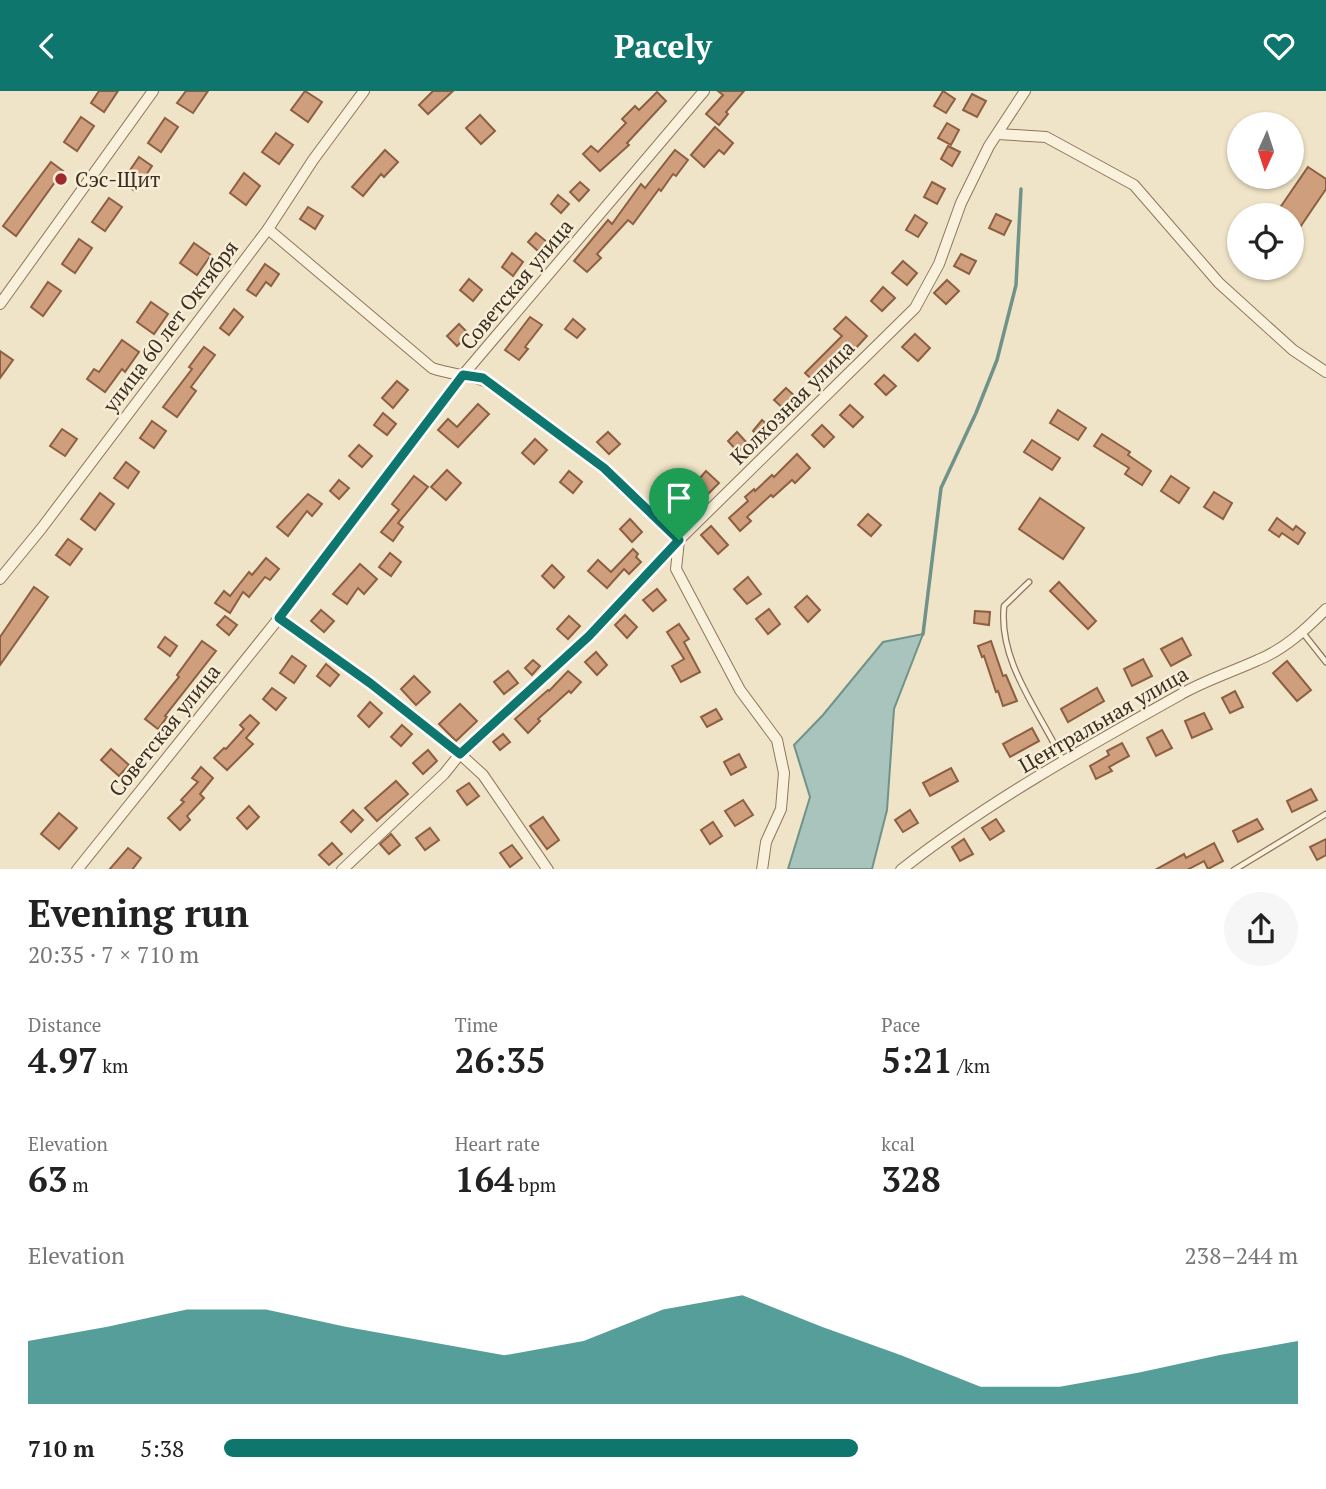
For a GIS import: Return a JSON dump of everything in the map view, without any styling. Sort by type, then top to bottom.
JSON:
[{"type":"street","points":[[0,304],[153,91]]},
{"type":"street","name":"улица 60 лет Октября","points":[[0,576],[41,529],[268,229],[313,160],[364,91]]},
{"type":"street","name":"Советская улица","points":[[78,869],[279,618],[463,375],[704,91]]},
{"type":"street","name":"Колхозная улица","points":[[343,869],[444,774],[460,754],[589,636],[679,540],[915,308],[939,264],[961,203],[989,146],[1025,91]]},
{"type":"street","points":[[998,134],[1046,137],[1134,185],[1219,283],[1293,350],[1326,372]]},
{"type":"street","points":[[268,229],[432,368],[447,374],[483,378],[604,468],[679,540],[676,569],[740,690],[777,740],[784,773],[781,809],[766,842],[762,869]]},
{"type":"street","name":"Центральная улица","points":[[902,869],[975,816],[1064,762],[1188,690],[1259,660],[1302,632],[1326,609]]},
{"type":"street","points":[[279,618],[370,683],[483,775],[547,869]]},
{"type":"lane","points":[[1029,582],[1004,606],[1004,637],[1016,673],[1064,762]]},
{"type":"lane","points":[[1302,632],[1326,662]]},
{"type":"lane","points":[[1236,869],[1326,814]]},
{"type":"water","points":[[923,634],[894,709],[887,810],[872,869],[788,869],[810,797],[794,745],[823,715],[883,642]]},
{"type":"building","points":[[99,91],[118,91],[104,112],[91,103]]},
{"type":"building","points":[[186,91],[208,91],[193,113],[177,103]]},
{"type":"building","points":[[305,91],[322,102],[308,122],[291,110]]},
{"type":"building","points":[[433,91],[453,91],[428,114],[419,105]]},
{"type":"building","points":[[718,91],[744,91],[719,125],[706,114],[723,95]]},
{"type":"building","points":[[943,91],[955,99],[946,113],[934,106]]},
{"type":"building","points":[[657,92],[666,101],[627,143],[629,145],[600,171],[583,154],[591,146],[598,152],[626,123],[622,119],[635,106],[639,110]]},
{"type":"building","points":[[972,94],[986,101],[977,117],[963,110]]},
{"type":"building","points":[[480,115],[495,131],[481,144],[466,128]]},
{"type":"building","points":[[81,117],[94,126],[77,151],[64,142]]},
{"type":"building","points":[[165,118],[178,127],[161,152],[148,143]]},
{"type":"building","points":[[947,123],[959,130],[951,145],[938,138]]},
{"type":"building","points":[[715,127],[733,143],[724,154],[719,150],[704,167],[691,155]]},
{"type":"building","points":[[276,133],[293,145],[279,164],[262,152]]},
{"type":"building","points":[[948,146],[960,152],[952,166],[941,159]]},
{"type":"building","points":[[385,150],[398,162],[384,177],[381,174],[363,196],[352,187]]},
{"type":"building","points":[[675,150],[688,160],[676,176],[673,174],[661,191],[659,189],[633,224],[628,220],[597,254],[601,258],[587,272],[574,261],[608,220],[612,224],[641,184],[645,188]]},
{"type":"building","points":[[139,157],[152,166],[135,191],[122,182]]},
{"type":"building","points":[[51,162],[63,171],[16,236],[3,226]]},
{"type":"building","points":[[1308,167],[1326,179],[1326,189],[1304,221],[1304,203],[1283,203],[1293,189],[1304,189],[1304,173]]},
{"type":"building","points":[[244,173],[260,186],[246,205],[230,193]]},
{"type":"building","points":[[580,182],[589,190],[579,201],[570,192]]},
{"type":"building","points":[[932,182],[945,189],[937,204],[924,197]]},
{"type":"building","points":[[558,195],[569,204],[561,213],[551,204]]},
{"type":"building","points":[[109,198],[122,207],[105,231],[92,222]]},
{"type":"building","points":[[308,207],[323,216],[315,229],[300,219]]},
{"type":"building","points":[[996,214],[1011,221],[1004,235],[989,228]]},
{"type":"building","points":[[915,215],[927,223],[918,237],[906,230]]},
{"type":"building","points":[[536,233],[547,242],[538,251],[528,242]]},
{"type":"building","points":[[79,239],[92,248],[75,273],[62,264]]},
{"type":"building","points":[[194,243],[211,255],[197,275],[180,263]]},
{"type":"building","points":[[512,253],[523,262],[513,276],[502,267]]},
{"type":"building","points":[[961,254],[976,261],[969,274],[954,266]]},
{"type":"building","points":[[903,261],[917,273],[907,285],[892,273]]},
{"type":"building","points":[[265,264],[279,274],[271,286],[266,282],[256,296],[247,290]]},
{"type":"building","points":[[469,279],[482,290],[473,301],[460,290]]},
{"type":"building","points":[[947,280],[959,291],[946,304],[934,293]]},
{"type":"building","points":[[48,282],[61,291],[43,316],[31,307]]},
{"type":"building","points":[[883,287],[895,298],[882,311],[871,301]]},
{"type":"building","points":[[151,302],[168,314],[154,334],[137,322]]},
{"type":"building","points":[[234,309],[243,317],[229,335],[220,328]]},
{"type":"building","points":[[530,317],[542,325],[525,347],[528,349],[519,360],[505,350]]},
{"type":"building","points":[[846,317],[867,336],[855,349],[852,346],[816,383],[805,373],[842,336],[834,329]]},
{"type":"building","points":[[573,319],[585,329],[577,338],[565,329]]},
{"type":"building","points":[[459,324],[469,334],[457,346],[447,336]]},
{"type":"building","points":[[915,334],[930,348],[918,361],[902,347]]},
{"type":"building","points":[[122,340],[139,352],[125,372],[122,369],[105,392],[87,379],[94,369],[99,372]]},
{"type":"building","points":[[204,347],[215,355],[191,387],[196,391],[177,417],[163,407],[192,369],[189,367]]},
{"type":"building","points":[[0,351],[13,360],[0,378]]},
{"type":"building","points":[[884,375],[896,386],[886,395],[875,384]]},
{"type":"building","points":[[397,381],[408,390],[393,408],[382,398]]},
{"type":"building","points":[[786,388],[797,398],[785,410],[774,400]]},
{"type":"building","points":[[478,404],[489,414],[458,447],[438,430],[448,419],[457,427]]},
{"type":"building","points":[[850,405],[863,417],[853,427],[840,415]]},
{"type":"building","points":[[1058,410],[1086,428],[1078,440],[1050,423]]},
{"type":"building","points":[[383,413],[396,424],[387,435],[374,425]]},
{"type":"building","points":[[762,420],[771,428],[762,439],[753,431]]},
{"type":"building","points":[[152,421],[166,431],[154,448],[140,438]]},
{"type":"building","points":[[822,425],[834,437],[824,447],[812,435]]},
{"type":"building","points":[[62,429],[77,439],[65,456],[50,446]]},
{"type":"building","points":[[608,432],[620,444],[609,454],[597,442]]},
{"type":"building","points":[[737,432],[747,443],[738,452],[728,441]]},
{"type":"building","points":[[1102,434],[1130,452],[1128,455],[1151,471],[1142,485],[1125,474],[1129,468],[1094,446]]},
{"type":"building","points":[[535,439],[547,450],[534,464],[522,453]]},
{"type":"building","points":[[1032,440],[1060,458],[1052,470],[1024,452]]},
{"type":"building","points":[[359,445],[372,456],[362,467],[349,456]]},
{"type":"building","points":[[797,454],[810,468],[795,483],[792,480],[773,497],[771,495],[747,517],[751,521],[740,531],[729,518],[748,501],[745,497],[772,475],[774,477]]},
{"type":"building","points":[[126,462],[139,472],[128,488],[114,478]]},
{"type":"building","points":[[447,470],[461,483],[446,500],[431,487]]},
{"type":"building","points":[[569,471],[582,482],[573,493],[560,482]]},
{"type":"building","points":[[706,471],[719,483],[705,497],[693,486]]},
{"type":"building","points":[[414,476],[428,487],[398,523],[403,527],[393,541],[381,532],[399,510],[392,504]]},
{"type":"building","points":[[1171,476],[1189,488],[1179,503],[1161,491]]},
{"type":"building","points":[[339,480],[349,488],[339,499],[330,491]]},
{"type":"building","points":[[1214,492],[1232,503],[1223,519],[1204,507]]},
{"type":"building","points":[[100,493],[114,504],[95,530],[81,519]]},
{"type":"building","points":[[308,494],[322,504],[312,516],[307,511],[288,536],[277,527]]},
{"type":"building","points":[[1040,498],[1084,528],[1063,559],[1019,529]]},
{"type":"building","points":[[868,514],[881,525],[871,536],[858,525]]},
{"type":"building","points":[[1277,518],[1293,530],[1296,526],[1305,533],[1298,544],[1282,533],[1279,537],[1269,530]]},
{"type":"building","points":[[630,519],[642,532],[632,542],[620,529]]},
{"type":"building","points":[[711,526],[728,545],[718,554],[701,535]]},
{"type":"building","points":[[68,539],[82,549],[70,565],[56,555]]},
{"type":"building","points":[[633,549],[641,562],[629,574],[624,569],[607,588],[588,571],[598,560],[611,572]]},
{"type":"building","points":[[390,553],[401,562],[391,576],[379,567]]},
{"type":"building","points":[[266,558],[279,569],[270,580],[265,577],[249,597],[243,592],[230,613],[215,603],[224,591],[230,596],[249,572],[252,575]]},
{"type":"building","points":[[360,564],[377,579],[364,594],[358,588],[347,604],[333,594]]},
{"type":"building","points":[[552,565],[564,577],[554,588],[542,576]]},
{"type":"building","points":[[748,577],[761,594],[747,604],[734,589]]},
{"type":"building","points":[[1059,582],[1096,621],[1088,629],[1050,591]]},
{"type":"building","points":[[34,587],[48,597],[0,665],[0,637]]},
{"type":"building","points":[[657,589],[666,600],[653,611],[643,600]]},
{"type":"building","points":[[807,596],[820,610],[808,622],[795,607]]},
{"type":"building","points":[[769,609],[780,624],[768,634],[756,619]]},
{"type":"building","points":[[321,610],[334,621],[324,632],[311,621]]},
{"type":"building","points":[[975,611],[990,612],[989,625],[974,623]]},
{"type":"building","points":[[625,615],[637,627],[627,638],[615,625]]},
{"type":"building","points":[[225,616],[237,625],[229,635],[217,625]]},
{"type":"building","points":[[569,616],[580,626],[568,639],[557,629]]},
{"type":"building","points":[[679,624],[689,639],[684,642],[700,672],[681,682],[672,666],[684,659],[667,632]]},
{"type":"building","points":[[165,637],[177,646],[170,656],[158,647]]},
{"type":"building","points":[[1182,638],[1191,655],[1171,666],[1161,649]]},
{"type":"building","points":[[202,641],[216,651],[165,716],[167,717],[158,729],[145,719],[179,677],[177,675]]},
{"type":"building","points":[[991,641],[1003,676],[1006,675],[1017,701],[1003,706],[978,646]]},
{"type":"building","points":[[596,652],[607,665],[597,675],[585,662]]},
{"type":"building","points":[[292,656],[306,666],[294,683],[280,673]]},
{"type":"building","points":[[1143,659],[1152,676],[1132,686],[1124,669]]},
{"type":"building","points":[[533,660],[540,666],[532,675],[525,668]]},
{"type":"building","points":[[1287,661],[1311,690],[1297,701],[1273,673]]},
{"type":"building","points":[[326,664],[339,675],[330,686],[317,676]]},
{"type":"building","points":[[508,671],[518,683],[504,694],[494,682]]},
{"type":"building","points":[[568,671],[581,682],[538,719],[540,721],[528,733],[515,719]]},
{"type":"building","points":[[414,676],[430,692],[416,705],[401,689]]},
{"type":"building","points":[[272,688],[286,698],[276,710],[263,699]]},
{"type":"building","points":[[1097,688],[1104,701],[1068,722],[1061,709]]},
{"type":"building","points":[[1235,691],[1243,707],[1230,713],[1222,698]]},
{"type":"building","points":[[370,702],[382,713],[369,727],[358,716]]},
{"type":"building","points":[[460,704],[477,721],[456,741],[439,724]]},
{"type":"building","points":[[716,709],[722,719],[707,727],[701,717]]},
{"type":"building","points":[[1204,713],[1212,729],[1192,738],[1185,721]]},
{"type":"building","points":[[250,715],[259,723],[246,738],[253,744],[227,770],[214,758],[244,729],[240,725]]},
{"type":"building","points":[[402,725],[412,734],[401,746],[391,737]]},
{"type":"building","points":[[1032,728],[1039,741],[1010,757],[1003,744]]},
{"type":"building","points":[[1162,730],[1172,748],[1156,756],[1147,738]]},
{"type":"building","points":[[503,734],[510,742],[500,750],[493,742]]},
{"type":"building","points":[[1122,743],[1129,756],[1109,767],[1112,771],[1096,779],[1090,766],[1109,755],[1107,751]]},
{"type":"building","points":[[111,749],[129,765],[119,776],[101,760]]},
{"type":"building","points":[[428,750],[437,761],[423,774],[413,763]]},
{"type":"building","points":[[739,754],[746,767],[731,775],[724,762]]},
{"type":"building","points":[[201,767],[213,778],[200,794],[204,798],[187,816],[190,820],[180,830],[168,818],[198,782],[192,778]]},
{"type":"building","points":[[951,768],[958,781],[930,796],[923,783]]},
{"type":"building","points":[[396,781],[408,794],[377,821],[365,808]]},
{"type":"building","points":[[469,783],[479,796],[467,805],[457,791]]},
{"type":"building","points":[[1311,789],[1317,800],[1292,812],[1287,801]]},
{"type":"building","points":[[743,800],[753,815],[735,826],[725,811]]},
{"type":"building","points":[[249,806],[259,817],[247,829],[237,818]]},
{"type":"building","points":[[353,810],[363,820],[351,832],[341,822]]},
{"type":"building","points":[[910,810],[918,823],[903,832],[895,820]]},
{"type":"building","points":[[59,813],[77,828],[59,849],[41,834]]},
{"type":"building","points":[[543,817],[559,840],[547,849],[530,826]]},
{"type":"building","points":[[996,819],[1004,831],[990,840],[982,828]]},
{"type":"building","points":[[1257,819],[1263,829],[1238,842],[1233,831]]},
{"type":"building","points":[[713,822],[722,836],[710,844],[701,830]]},
{"type":"building","points":[[430,828],[439,840],[425,850],[416,838]]},
{"type":"building","points":[[391,834],[400,845],[389,854],[380,844]]},
{"type":"building","points":[[964,839],[973,854],[960,861],[952,847]]},
{"type":"building","points":[[1326,839],[1326,855],[1317,860],[1310,847]]},
{"type":"building","points":[[332,843],[342,854],[329,865],[319,855]]},
{"type":"building","points":[[1214,843],[1223,861],[1208,869],[1204,861],[1189,869],[1157,869],[1184,854],[1186,858]]},
{"type":"building","points":[[512,845],[522,858],[510,867],[500,853]]},
{"type":"building","points":[[128,848],[141,858],[133,869],[110,869]]},
{"type":"waterway","points":[[923,634],[941,488],[997,360],[1016,285],[1021,189]]},
{"type":"place","name":"Сэс-Щит","points":[[61,179]]},
{"type":"route","points":[[463,375],[483,378],[604,468],[679,540],[589,636],[460,754],[370,683],[279,618],[463,375]]}]
